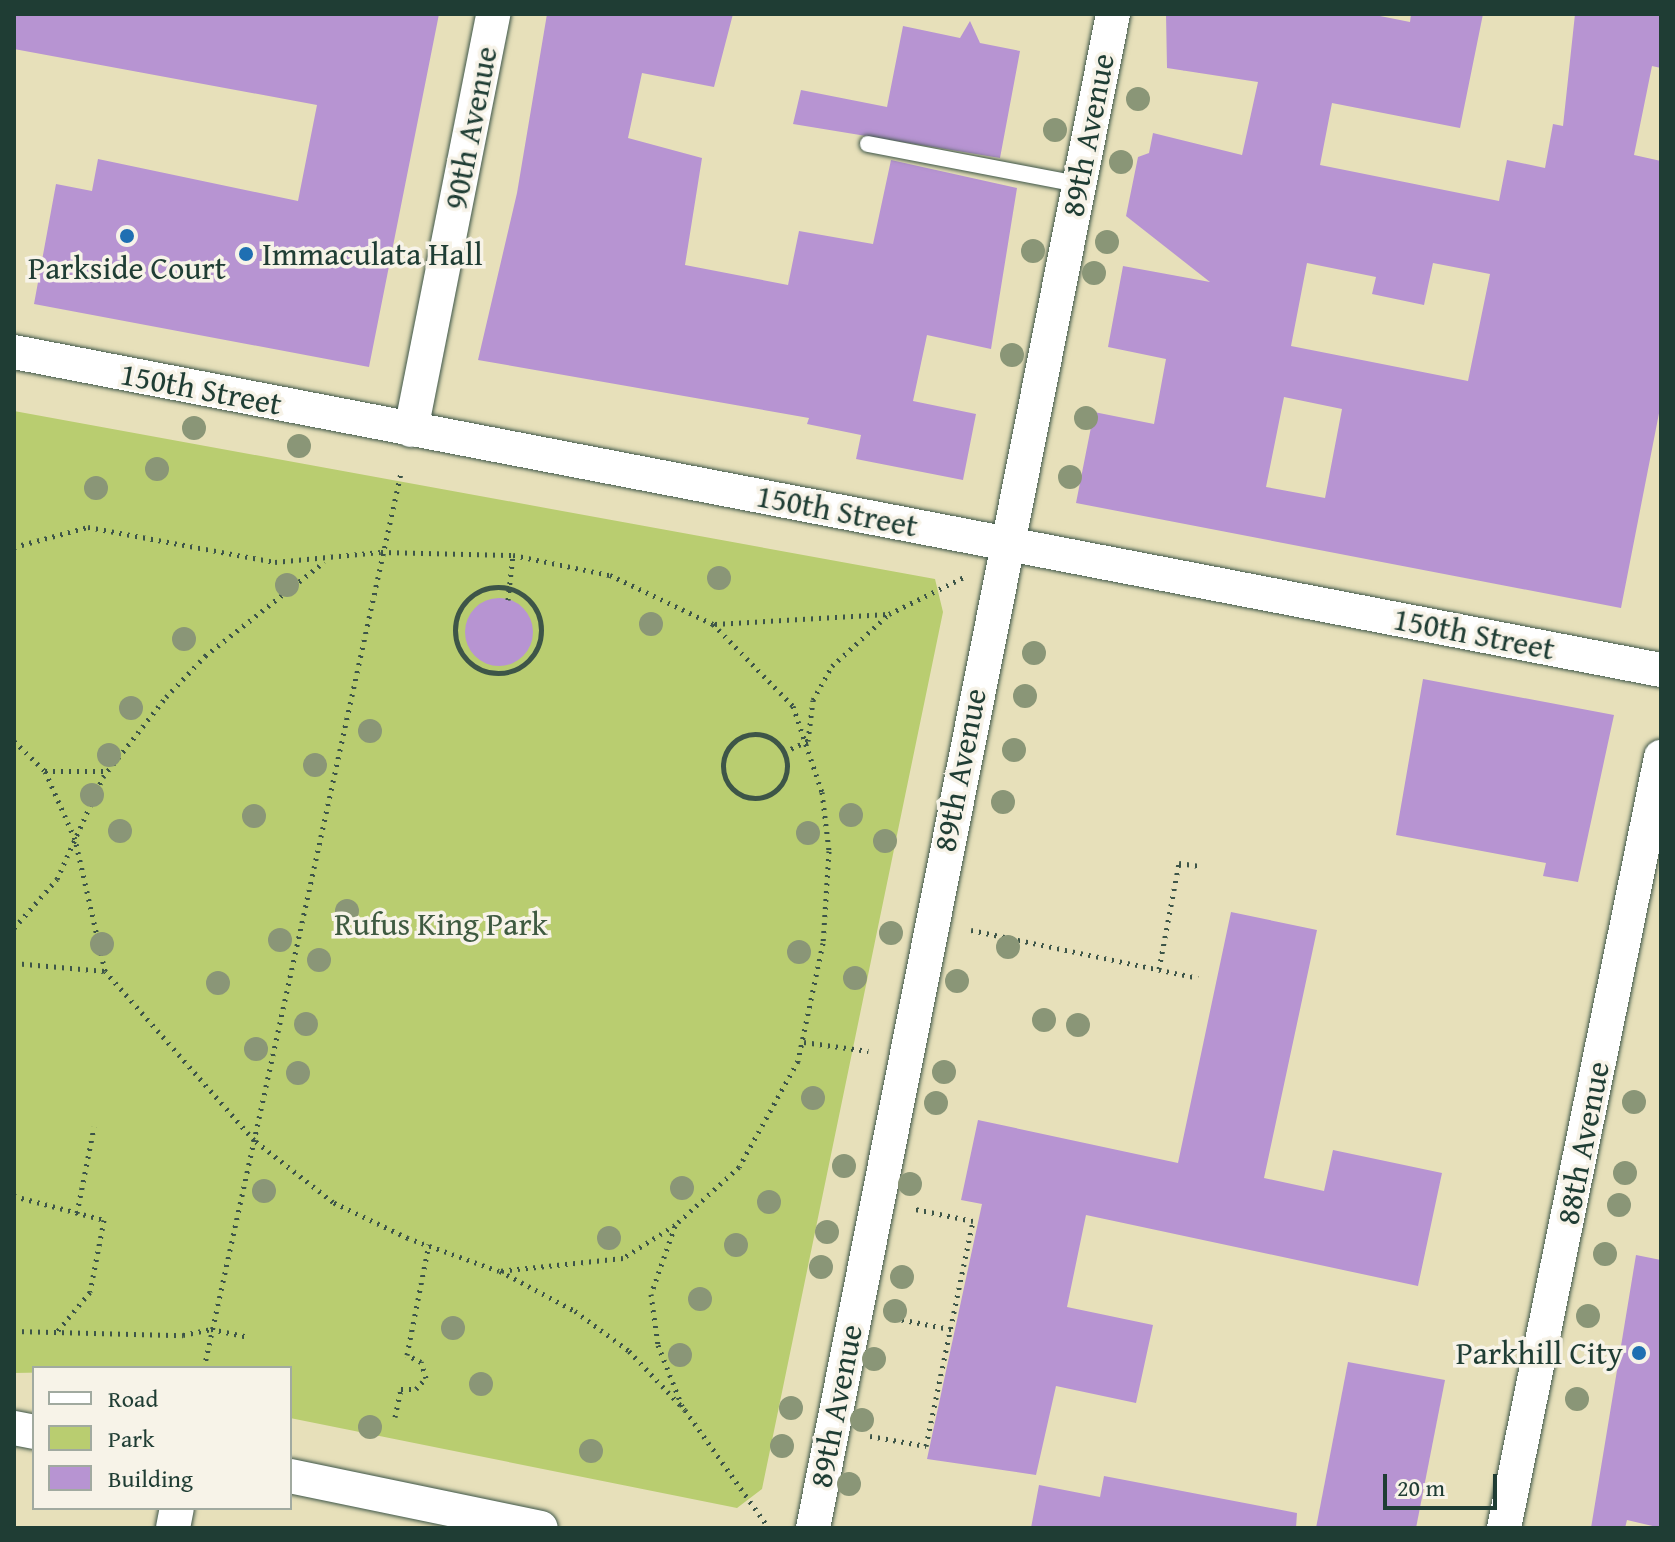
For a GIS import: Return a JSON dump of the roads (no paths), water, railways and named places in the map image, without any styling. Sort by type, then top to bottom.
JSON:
[{"type":"street","name":"90th Avenue","points":[[411,430],[493,14]]},
{"type":"street","name":"89th Avenue","points":[[813,1528],[1113,14]]},
{"type":"street","name":"150th Street","points":[[14,352],[1661,670]]},
{"type":"street","name":"88th Avenue","points":[[1504,1528],[1661,757]]},
{"type":"street","points":[[292,1476],[541,1528]]},
{"type":"lane","points":[[868,144],[1078,184]]},
{"type":"place","name":"Parkside Court","points":[[127,236]]},
{"type":"place","name":"Immaculata Hall","points":[[246,254]]},
{"type":"place","name":"Parkhill City","points":[[1639,1353]]},
{"type":"park label","name":"Rufus King Park","points":[[441,924]]}]
